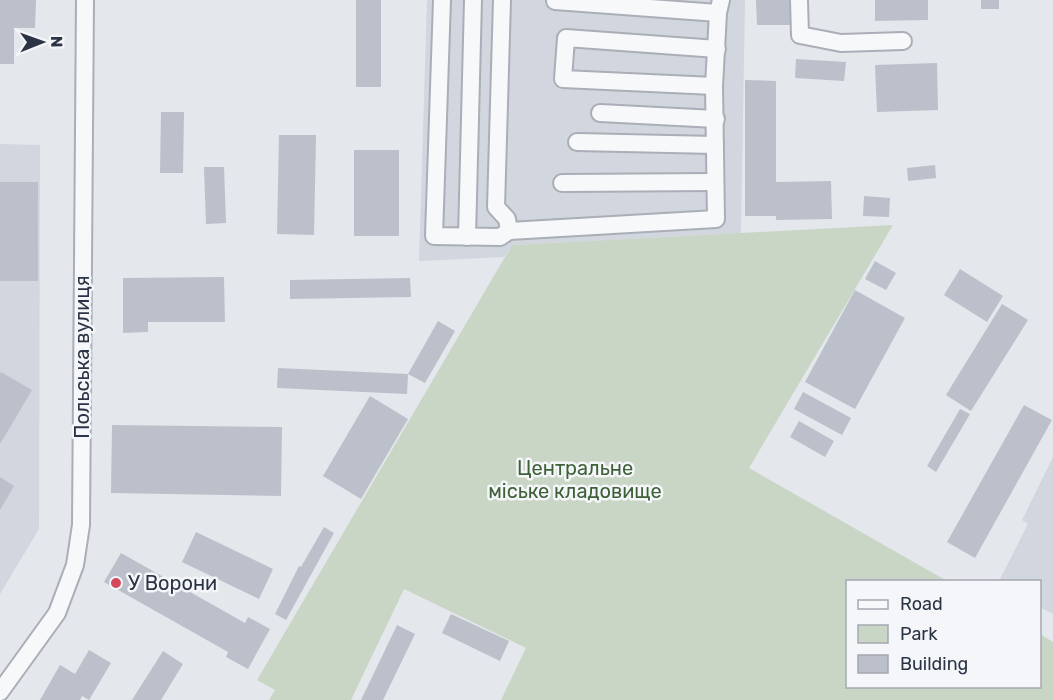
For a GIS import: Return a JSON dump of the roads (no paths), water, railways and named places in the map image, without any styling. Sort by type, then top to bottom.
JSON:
[{"type":"street","name":"Польська вулиця","points":[[0,693],[57,613],[75,565],[81,525],[85,0]]},
{"type":"street","points":[[442,0],[434,236],[500,237],[509,231],[716,219],[714,86],[719,7],[555,1]]},
{"type":"street","points":[[467,237],[473,0]]},
{"type":"street","points":[[502,0],[496,207],[507,219],[509,231]]},
{"type":"street","points":[[800,0],[800,35],[841,43],[903,41]]},
{"type":"street","points":[[714,86],[563,79],[566,38],[717,49]]},
{"type":"street","points":[[600,113],[716,119]]},
{"type":"street","points":[[577,142],[715,145]]},
{"type":"street","points":[[562,183],[715,182]]},
{"type":"place","name":"У Ворони","points":[[116,583]]},
{"type":"park label","name":"Центральне міське кладовище","points":[[575,480]]}]
